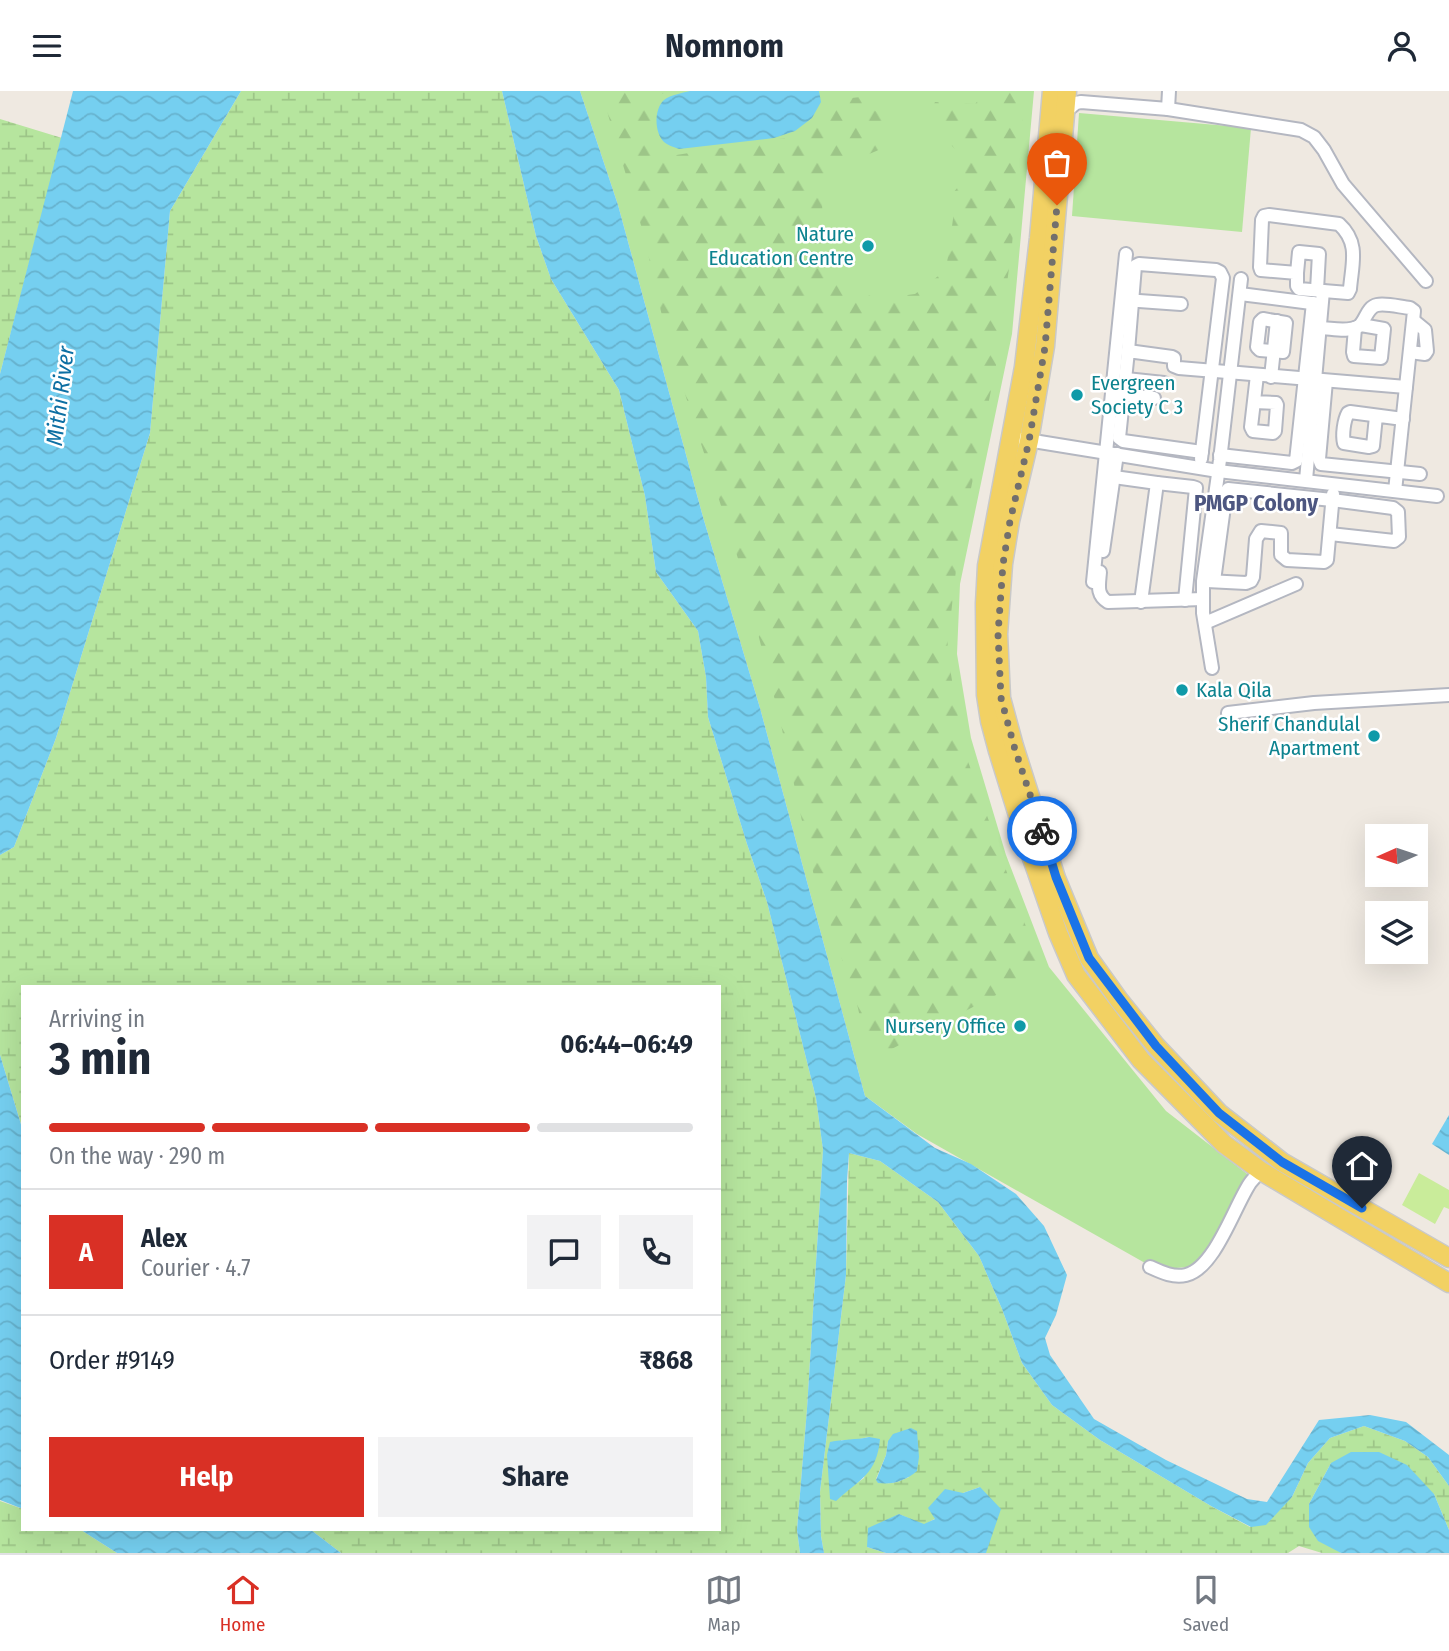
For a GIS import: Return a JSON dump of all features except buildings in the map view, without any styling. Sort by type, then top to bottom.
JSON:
[{"type":"main road","points":[[1052,91],[1058,111],[1045,347],[987,566],[984,638],[986,695],[990,721],[1025,838],[1058,933],[1076,975],[1141,1060],[1224,1144],[1261,1171],[1449,1283]]},
{"type":"main road","points":[[1058,111],[1067,91]]},
{"type":"main road","points":[[1020,439],[1003,564],[998,634],[1001,698],[1056,877],[1089,958],[1156,1046],[1219,1113],[1282,1162],[1449,1258]]},
{"type":"main road","points":[[1420,1266],[1431,1248]]},
{"type":"street","points":[[1168,109],[1169,91]]},
{"type":"street","points":[[1058,111],[1081,102],[1168,109],[1301,130],[1314,137],[1343,184],[1426,281]]},
{"type":"street","points":[[1240,293],[1319,297],[1346,293],[1350,289],[1354,245],[1342,226],[1264,216],[1260,268],[1297,272]]},
{"type":"street","points":[[1312,359],[1320,328],[1319,254],[1299,252],[1298,288],[1319,297]]},
{"type":"street","points":[[1126,254],[1128,351],[1125,379],[1118,394],[1118,434],[1121,440],[1202,452]]},
{"type":"street","points":[[1093,582],[1111,453],[1127,300],[1137,265],[1216,270],[1223,278],[1200,467]]},
{"type":"street","points":[[1209,581],[1218,471],[1241,279]]},
{"type":"street","points":[[1306,480],[1315,380],[1312,359],[1319,297]]},
{"type":"street","points":[[1127,300],[1181,304]]},
{"type":"street","points":[[1320,328],[1346,329],[1358,326],[1370,309],[1379,305],[1410,308],[1414,311],[1395,491]]},
{"type":"street","points":[[1271,377],[1277,321]]},
{"type":"street","points":[[1128,351],[1172,357],[1174,366],[1178,368],[1406,387]]},
{"type":"street","points":[[1254,402],[1257,375]]},
{"type":"street","points":[[1125,379],[1164,383]]},
{"type":"street","points":[[1118,394],[1154,398]]},
{"type":"street","points":[[1376,416],[1403,419]]},
{"type":"street","points":[[1020,439],[1218,471],[1437,496]]},
{"type":"street","points":[[1220,455],[1292,463],[1309,445]]},
{"type":"street","points":[[1309,445],[1322,464],[1420,474]]},
{"type":"street","points":[[1111,453],[1114,477],[1098,587],[1102,598],[1108,603],[1203,599]]},
{"type":"street","points":[[1114,477],[1196,488],[1185,600]]},
{"type":"street","points":[[1141,601],[1157,483]]},
{"type":"street","points":[[1209,581],[1251,581],[1256,539],[1261,531],[1281,533],[1281,555],[1287,560],[1324,562],[1327,559],[1330,534],[1333,484]]},
{"type":"street","points":[[1212,668],[1203,599],[1227,489],[1396,509],[1399,514],[1399,537],[1394,541],[1330,534]]},
{"type":"street","points":[[1205,623],[1296,584]]},
{"type":"street","points":[[1228,713],[1314,703],[1449,695]]},
{"type":"street","points":[[1150,1267],[1176,1276],[1198,1270],[1210,1257],[1251,1182],[1261,1171]]},
{"type":"green space","points":[[241,91],[502,91],[536,236],[551,279],[619,390],[645,496],[656,572],[698,631],[706,677],[708,717],[767,902],[816,1098],[823,1150],[797,1530],[800,1553],[341,1553],[312,1531],[721,1531],[721,985],[21,985],[21,1124],[0,1055],[0,855],[14,847],[56,738],[150,433],[170,211]]},
{"type":"green space","points":[[580,91],[1034,91],[1012,334],[960,584],[957,654],[971,738],[1006,855],[1049,967],[1166,1111],[1251,1177],[1197,1266],[1166,1269],[1145,1263],[917,1134],[865,1096],[760,708],[703,517],[618,205]]},
{"type":"green space","points":[[601,91],[667,91],[654,99],[656,141],[670,156],[804,135],[832,100],[861,97],[887,122],[881,149],[848,163],[822,190],[823,255],[836,282],[878,299],[915,294],[946,270],[953,219],[953,193],[966,177],[958,152],[926,120],[935,102],[975,104],[986,91],[1025,91],[1012,245],[997,361],[958,552],[947,650],[963,747],[1038,961],[1035,975],[880,1055],[868,1052],[857,1004],[814,876],[780,720],[742,571],[667,338],[643,232]]},
{"type":"green space","points":[[1079,113],[1251,128],[1242,232],[1072,216]]},
{"type":"green space","points":[[0,119],[62,138],[0,374]]},
{"type":"green space","points":[[849,1153],[880,1161],[938,1202],[979,1256],[1022,1363],[1052,1405],[1100,1440],[1250,1527],[1292,1497],[1308,1463],[1330,1438],[1364,1426],[1405,1441],[1428,1457],[1449,1486],[1449,1530],[1434,1494],[1331,1463],[1309,1504],[1341,1553],[1322,1553],[1299,1546],[1288,1553],[986,1553],[980,1487],[963,1493],[936,1518],[924,1525],[899,1514],[867,1547],[886,1553],[824,1553],[820,1492],[846,1275]],"holes":[[[869,1437],[864,1478],[850,1488],[841,1440]],[[888,1441],[909,1477],[888,1483],[876,1479],[886,1455]]]},
{"type":"green space","points":[[1419,1173],[1449,1190],[1449,1209],[1444,1207],[1435,1224],[1402,1205]]},
{"type":"green space","points":[[0,1501],[21,1508],[21,1531],[83,1531],[117,1553],[0,1553]]},
{"type":"water","name":"Mithi River","points":[[73,91],[241,91],[170,211],[150,433],[56,738],[14,847],[0,855],[0,374]]},
{"type":"water","points":[[502,91],[580,91],[618,205],[703,517],[760,708],[865,1096],[935,1148],[971,1164],[1016,1194],[1044,1226],[1067,1275],[1056,1315],[1045,1338],[1050,1355],[1094,1419],[1166,1460],[1247,1499],[1267,1502],[1319,1420],[1370,1415],[1406,1422],[1449,1455],[1449,1486],[1428,1457],[1405,1441],[1364,1426],[1330,1438],[1308,1463],[1292,1497],[1266,1525],[1251,1527],[1211,1506],[1100,1440],[1052,1405],[1022,1363],[979,1256],[938,1202],[880,1161],[849,1153],[846,1275],[820,1492],[824,1553],[800,1553],[797,1530],[823,1150],[816,1098],[767,902],[708,717],[706,677],[698,631],[656,572],[645,496],[619,390],[551,279],[536,236]]},
{"type":"water","points":[[690,91],[819,91],[821,102],[812,118],[795,131],[774,138],[679,149],[661,138],[657,127],[658,109],[664,100]]},
{"type":"water","points":[[0,1055],[21,1124],[21,1508],[0,1500]]},
{"type":"water","points":[[1449,1115],[1449,1155],[1432,1144]]},
{"type":"water","points":[[911,1428],[917,1431],[917,1471],[899,1481],[878,1483],[876,1480],[886,1455],[888,1441],[893,1434]]},
{"type":"water","points":[[869,1437],[880,1439],[871,1468],[836,1501],[830,1499],[827,1455],[830,1442]]},
{"type":"water","points":[[1351,1452],[1379,1452],[1407,1465],[1434,1494],[1449,1530],[1449,1553],[1341,1553],[1318,1541],[1309,1527],[1309,1504],[1331,1463]]},
{"type":"water","points":[[980,1487],[1001,1509],[986,1553],[886,1553],[867,1547],[868,1528],[899,1514],[924,1524],[935,1519],[928,1508],[945,1489],[963,1493]]},
{"type":"water","points":[[83,1531],[312,1531],[341,1553],[117,1553]]},
{"type":"way so far","points":[[1042,831],[1001,698],[998,634],[1003,564],[1010,521],[1029,441],[1045,347],[1057,205]]},
{"type":"place","name":"Nature Education Centre","points":[[868,246]]},
{"type":"place","name":"Evergreen Society C 3","points":[[1077,395]]},
{"type":"place","name":"Kala Qila","points":[[1182,690]]},
{"type":"place","name":"Sherif Chandulal Apartment","points":[[1374,736]]},
{"type":"place","name":"Nursery Office","points":[[1020,1026]]},
{"type":"district","name":"PMGP Colony","points":[[1256,503]]},
{"type":"route","points":[[1042,831],[1056,877],[1089,958],[1156,1046],[1219,1113],[1282,1162],[1362,1208]]}]
